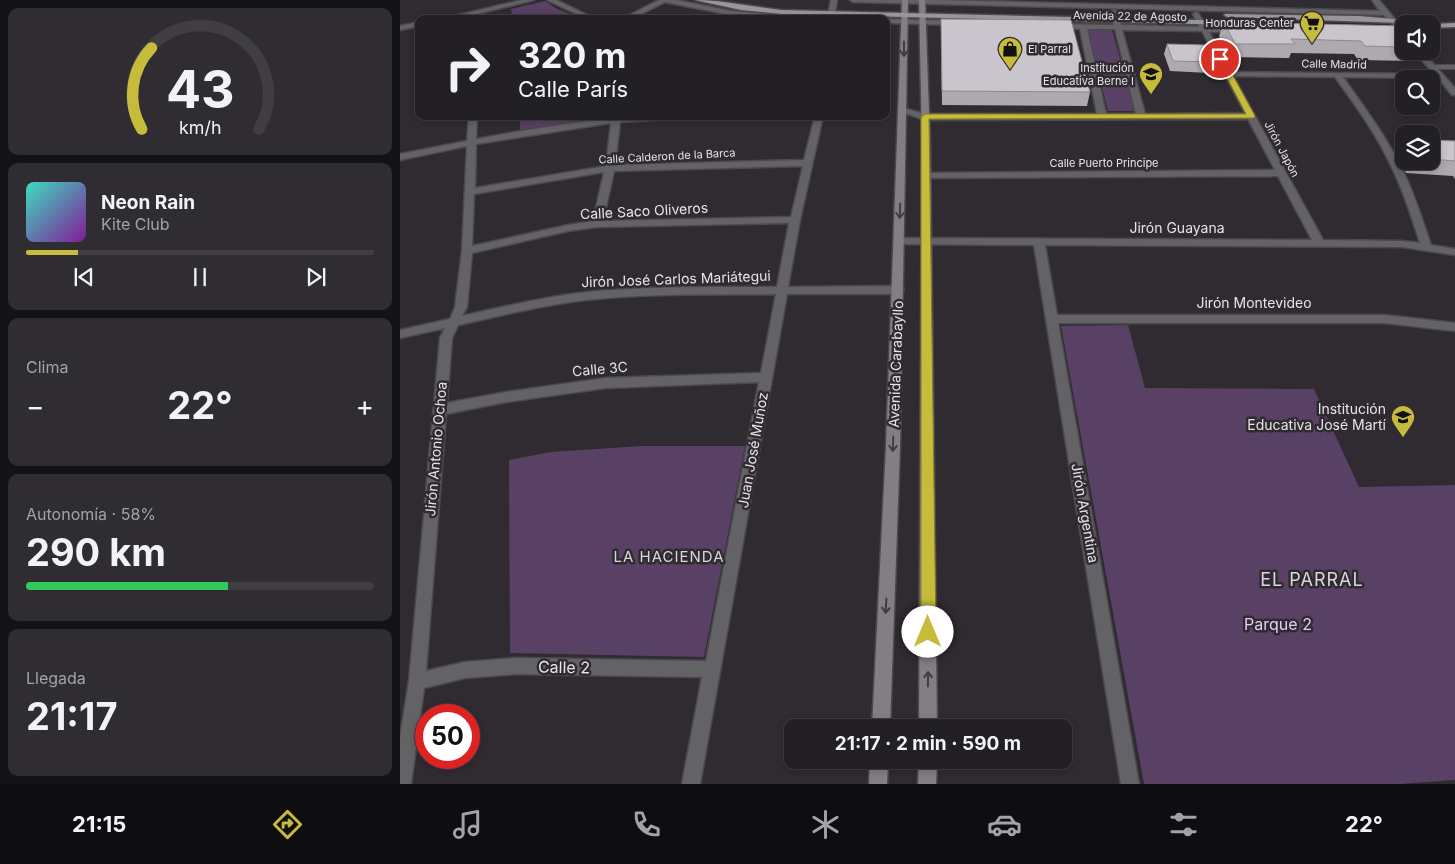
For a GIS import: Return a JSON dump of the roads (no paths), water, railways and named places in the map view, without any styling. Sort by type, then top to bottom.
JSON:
[{"type":"main road","name":"Avenida 22 de Agosto","points":[[698,0],[760,10],[819,15]]},
{"type":"main road","points":[[743,0],[776,3]]},
{"type":"main road","name":"Avenida 22 de Agosto","points":[[824,5],[834,2],[905,9]]},
{"type":"main road","points":[[804,4],[814,5]]},
{"type":"main road","name":"Avenida Carabayllo","points":[[881,719],[893,446],[904,111],[905,9]]},
{"type":"main road","name":"Avenida 22 de Agosto","points":[[842,15],[922,9],[1116,20],[1200,22],[1395,32]]},
{"type":"main road","name":"Avenida Carabayllo","points":[[922,9],[926,176],[928,719]]},
{"type":"main road","name":"Avenida 22 de Agosto","points":[[1200,22],[1309,11],[1395,20]]},
{"type":"main road","points":[[1440,26],[1455,25]]},
{"type":"main road","points":[[878,784],[879,769]]},
{"type":"main road","points":[[927,784],[928,769]]},
{"type":"street","points":[[475,15],[532,0]]},
{"type":"street","points":[[550,0],[584,15]]},
{"type":"street","points":[[633,15],[665,0],[731,13],[756,15]]},
{"type":"street","name":"Avenida 22 de Agosto","points":[[853,0],[905,9],[997,2],[1385,13]]},
{"type":"street","points":[[1375,0],[1395,25]]},
{"type":"street","points":[[831,15],[834,2]]},
{"type":"street","name":"Avenida 22 de Agosto","points":[[890,18],[905,9]]},
{"type":"street","name":"Avenida 22 de Agosto","points":[[922,9],[1083,26],[1116,20],[1200,22],[1243,30]]},
{"type":"street","points":[[1116,20],[1141,116]]},
{"type":"street","name":"Jirón Japón","points":[[1200,22],[1319,243]]},
{"type":"street","points":[[400,28],[415,25]]},
{"type":"street","points":[[1083,26],[1102,116]]},
{"type":"street","points":[[1426,60],[1435,70]]},
{"type":"street","name":"Calle Madrid","points":[[1228,74],[1395,76]]},
{"type":"street","points":[[1337,75],[1370,121],[1391,157],[1404,184],[1426,246]]},
{"type":"street","points":[[1440,76],[1455,93]]},
{"type":"street","points":[[904,111],[925,117],[1251,116]]},
{"type":"street","name":"Jirón Antonio Ochoa","points":[[402,784],[417,681],[446,338],[461,307],[467,251],[473,120]]},
{"type":"street","points":[[400,157],[530,132],[616,120],[610,168],[597,224]]},
{"type":"street","name":"Juan José Muñoz","points":[[691,784],[795,220],[818,120]]},
{"type":"street","name":"Calle Calderon de la Barca","points":[[469,192],[610,168],[808,163]]},
{"type":"street","name":"Calle Puerto Principe","points":[[926,176],[1282,173]]},
{"type":"street","name":"Calle Saco Oliveros","points":[[467,251],[568,228],[597,224],[795,220]]},
{"type":"street","name":"Jirón Guayana","points":[[899,241],[1402,244],[1426,246],[1455,252]]},
{"type":"street","name":"Jirón Argentina","points":[[1039,242],[1130,784]]},
{"type":"street","name":"Jirón José Carlos Mariátegui","points":[[400,334],[544,302],[597,294],[898,290]]},
{"type":"street","name":"Jirón Montevideo","points":[[1052,319],[1385,319],[1455,327]]},
{"type":"street","name":"Calle 3C","points":[[439,410],[506,397],[606,383],[766,377]]},
{"type":"street","name":"Calle 2","points":[[417,681],[465,670],[516,666],[713,669]]},
{"type":"lane","points":[[1432,67],[1455,67]]},
{"type":"place","name":"Honduras Center","points":[[1312,44]]},
{"type":"place","name":"El Parral","points":[[1010,70]]},
{"type":"place","name":"Institución Educativa Berne I","points":[[1151,95]]},
{"type":"place","name":"Institución Educativa José Martí","points":[[1403,438]]},
{"type":"district","name":"LA HACIENDA","points":[[669,557]]},
{"type":"district","name":"EL PARRAL","points":[[1312,580]]},
{"type":"park label","name":"Parque 2","points":[[1278,624]]}]
